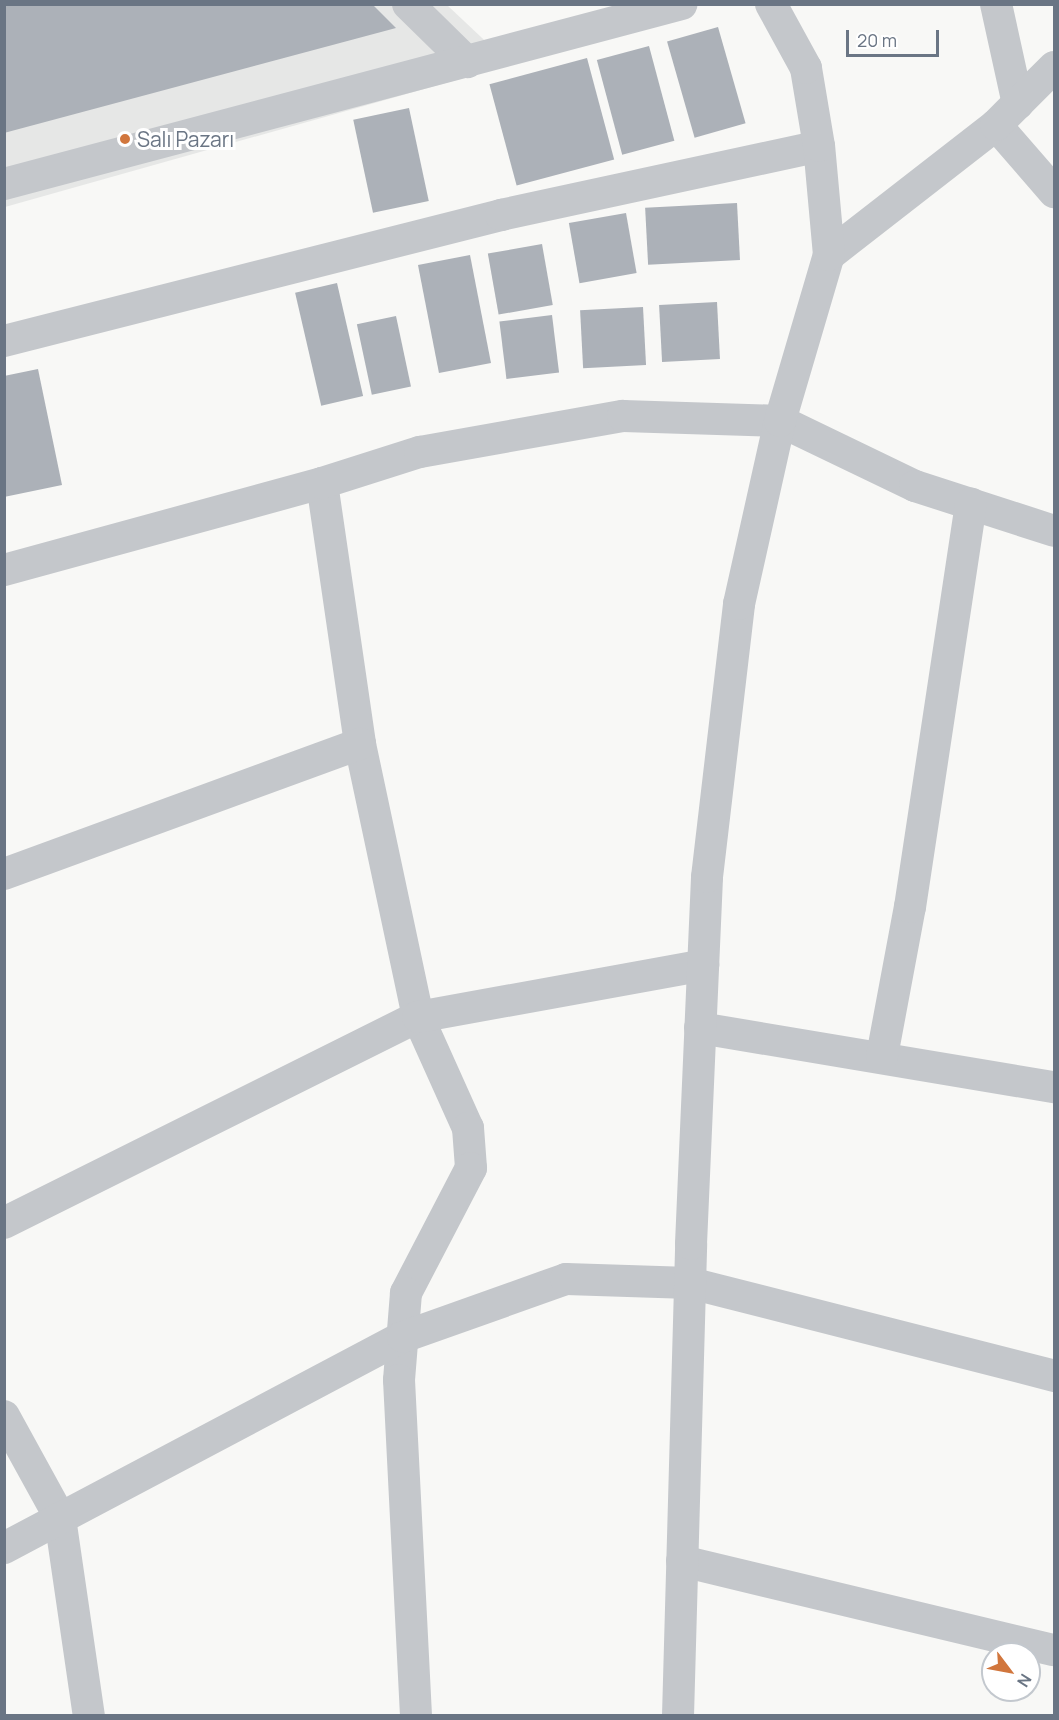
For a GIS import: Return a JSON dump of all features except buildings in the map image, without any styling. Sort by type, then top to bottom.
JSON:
[{"type":"street","points":[[408,4],[466,62]]},
{"type":"street","points":[[4,184],[682,4]]},
{"type":"street","points":[[678,1716],[690,1283],[707,877],[739,604],[780,421],[829,255],[819,146],[806,68],[771,4]]},
{"type":"street","points":[[996,4],[1007,115],[1054,192]]},
{"type":"street","points":[[829,255],[1007,115],[1054,68]]},
{"type":"street","points":[[4,341],[501,215],[819,146]]},
{"type":"street","points":[[4,570],[322,483],[420,452],[623,416],[780,421],[915,486],[1054,531]]},
{"type":"street","points":[[322,483],[360,744],[418,1017],[468,1128],[471,1168],[406,1293],[399,1380],[416,1716]]},
{"type":"street","points":[[882,1056],[910,907],[971,504]]},
{"type":"street","points":[[4,874],[360,744]]},
{"type":"street","points":[[4,1223],[418,1017],[703,965]]},
{"type":"street","points":[[700,1028],[882,1056],[1054,1087]]},
{"type":"street","points":[[4,1548],[403,1337],[566,1279],[690,1283],[1054,1376]]},
{"type":"street","points":[[4,1416],[60,1518],[89,1716]]},
{"type":"street","points":[[682,1561],[1054,1650]]},
{"type":"shaded area","name":"Salı Pazarı","points":[[5,5],[447,5],[498,53],[488,71],[5,207]]},
{"type":"place","name":"Salı Pazarı","points":[[125,139]]}]
